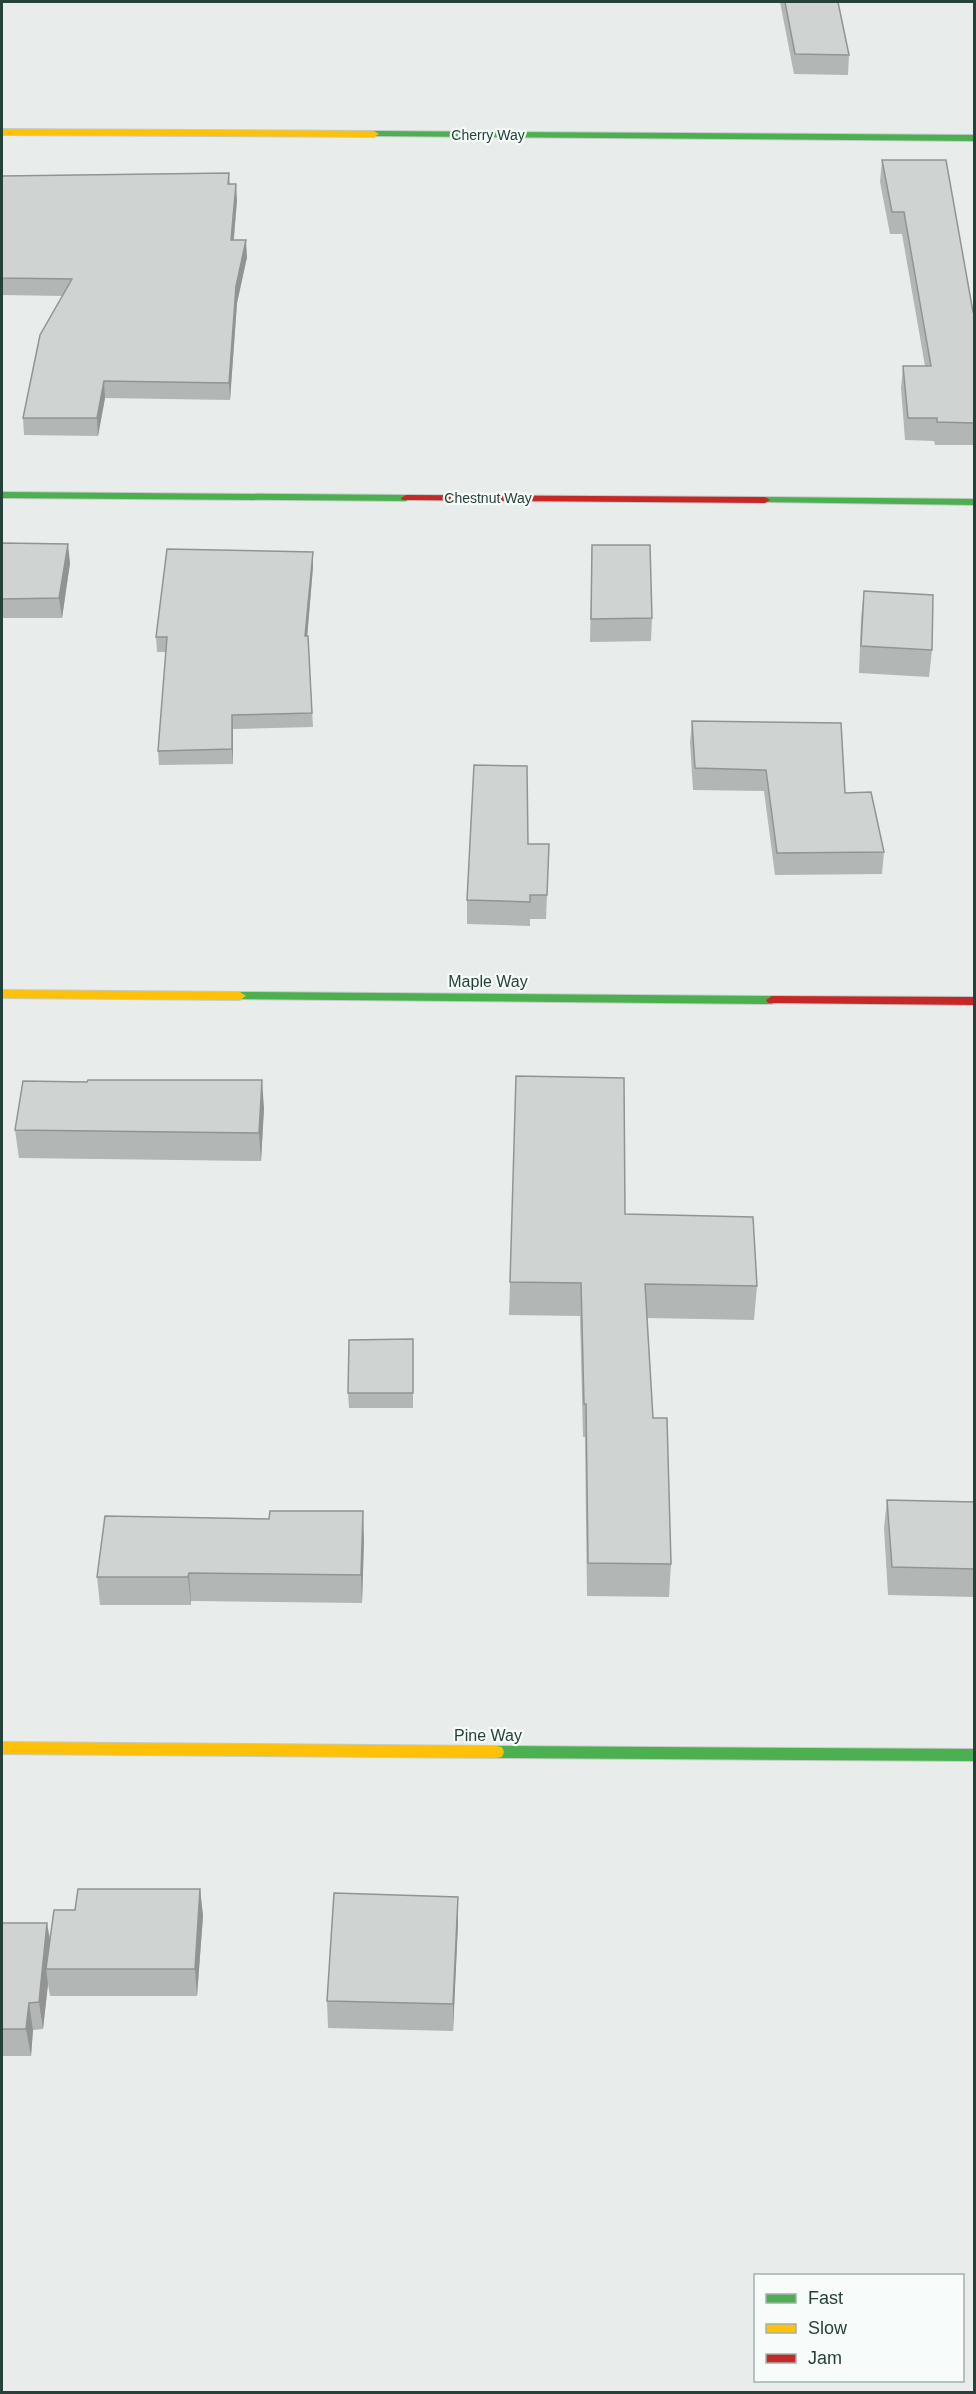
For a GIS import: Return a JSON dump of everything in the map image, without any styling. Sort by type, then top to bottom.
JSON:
[{"type":"street","name":"Cherry Way","points":[[2,132],[975,138]]},
{"type":"street","name":"Chestnut Way","points":[[2,495],[975,502]]},
{"type":"street","name":"Maple Way","points":[[2,994],[975,1001]]},
{"type":"street","name":"Pine Way","points":[[2,1748],[975,1755]]},
{"type":"building","points":[[785,2],[838,2],[849,55],[795,54]]},
{"type":"building","points":[[882,160],[946,160],[973,312],[975,312],[975,423],[937,422],[937,418],[908,418],[903,366],[931,366],[904,212],[892,212]]},
{"type":"building","points":[[229,173],[228,184],[236,184],[231,240],[246,240],[236,286],[229,383],[104,381],[97,418],[23,418],[40,335],[72,279],[2,278],[2,176]]},
{"type":"building","points":[[2,543],[68,544],[59,598],[2,599]]},
{"type":"building","points":[[592,545],[650,545],[652,618],[591,619]]},
{"type":"building","points":[[167,549],[313,552],[305,636],[308,636],[312,713],[232,715],[232,749],[158,751],[167,637],[156,637]]},
{"type":"building","points":[[864,591],[933,595],[932,650],[861,646]]},
{"type":"building","points":[[692,721],[841,723],[845,793],[871,792],[884,852],[777,853],[766,770],[695,768]]},
{"type":"building","points":[[474,765],[527,766],[528,844],[549,844],[547,895],[530,895],[530,902],[467,900]]},
{"type":"building","points":[[516,1076],[624,1078],[625,1214],[753,1217],[757,1286],[645,1284],[653,1418],[667,1418],[671,1564],[588,1563],[586,1404],[584,1404],[581,1283],[510,1282]]},
{"type":"building","points":[[88,1080],[262,1080],[259,1133],[15,1130],[23,1081],[87,1082]]},
{"type":"building","points":[[413,1339],[413,1393],[348,1393],[349,1340]]},
{"type":"building","points":[[887,1500],[975,1502],[975,1569],[892,1567]]},
{"type":"building","points":[[270,1511],[363,1511],[361,1575],[189,1573],[188,1577],[97,1577],[105,1516],[269,1519]]},
{"type":"building","points":[[78,1889],[200,1889],[195,1969],[46,1969],[54,1910],[75,1910]]},
{"type":"building","points":[[334,1893],[458,1897],[453,2004],[327,2001]]},
{"type":"building","points":[[2,1923],[47,1923],[39,2002],[29,2003],[26,2029],[2,2029]]},
{"type":"traffic: fast","points":[[374,134],[974,138]]},
{"type":"traffic: fast","points":[[2,495],[406,498]]},
{"type":"traffic: fast","points":[[765,500],[974,502]]},
{"type":"traffic: fast","points":[[240,996],[772,1000]]},
{"type":"traffic: fast","points":[[496,1752],[974,1755]]},
{"type":"traffic: slow","points":[[2,132],[374,134]]},
{"type":"traffic: slow","points":[[2,994],[240,996]]},
{"type":"traffic: slow","points":[[2,1748],[496,1752]]},
{"type":"traffic: jam","points":[[406,498],[765,500]]},
{"type":"traffic: jam","points":[[772,1000],[974,1001]]}]
